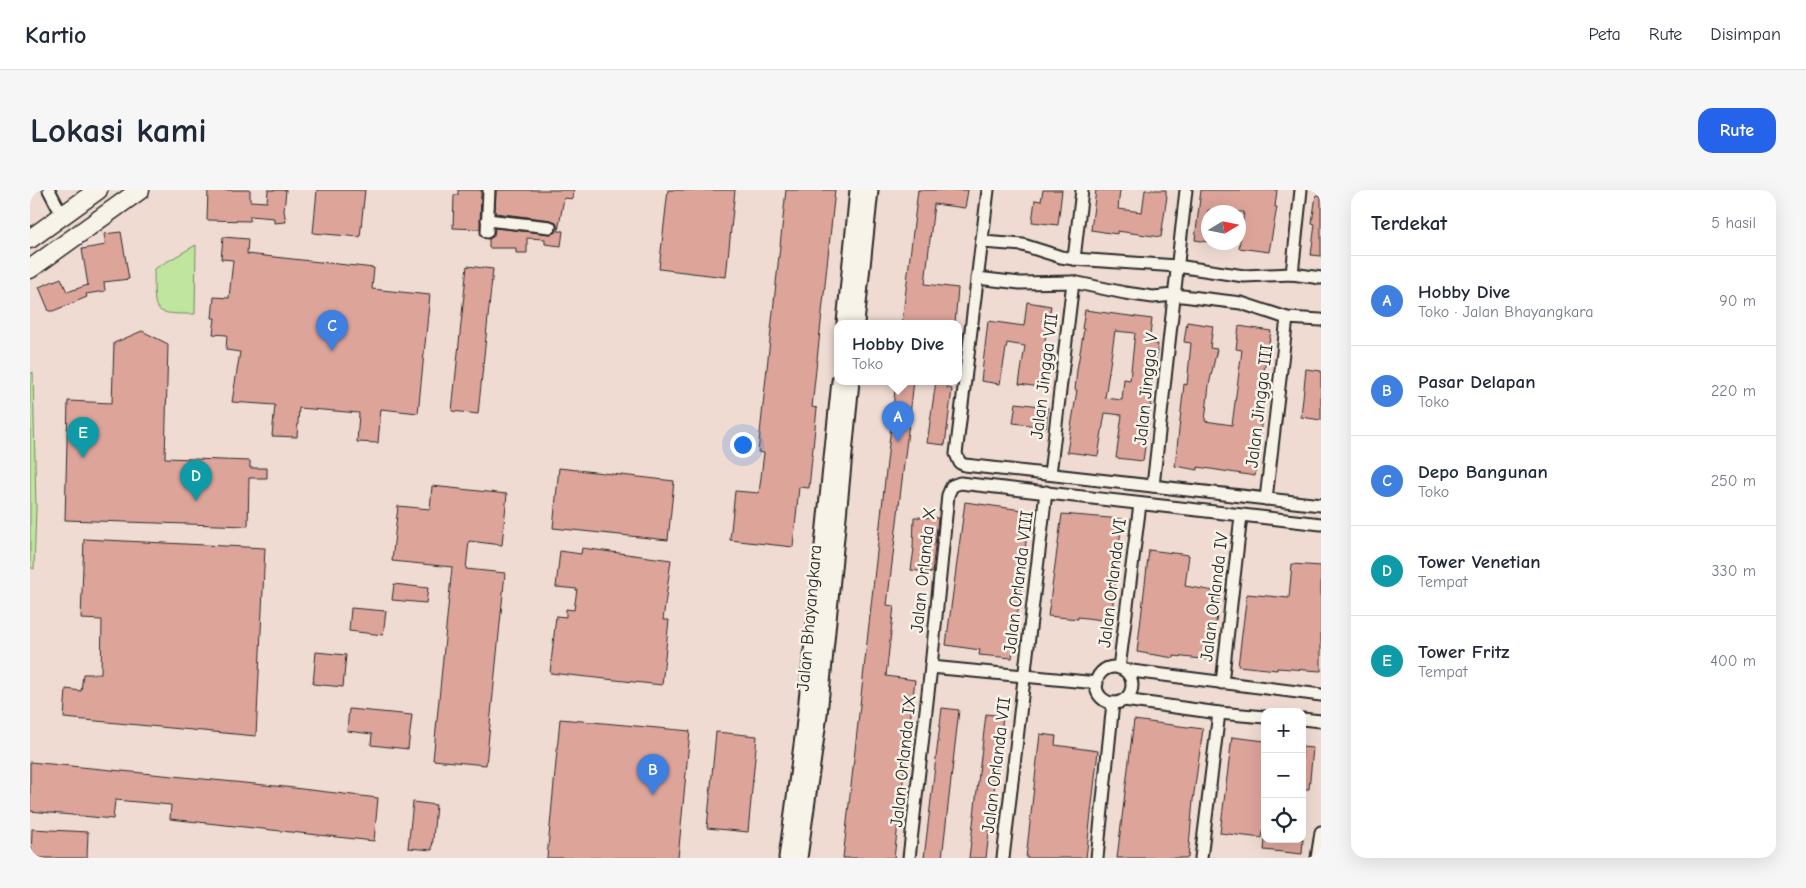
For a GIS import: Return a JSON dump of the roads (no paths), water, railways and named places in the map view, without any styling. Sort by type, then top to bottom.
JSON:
[{"type":"main road","points":[[30,239],[98,190]]},
{"type":"main road","points":[[30,269],[140,190]]},
{"type":"main road","points":[[845,320],[858,190]]},
{"type":"main road","points":[[856,320],[870,190]]},
{"type":"main road","name":"Jalan Bhayangkara","points":[[787,858],[804,730],[840,385]]},
{"type":"main road","name":"Jalan Bhayangkara","points":[[799,858],[819,714],[851,385]]},
{"type":"street","points":[[50,190],[62,215]]},
{"type":"street","points":[[487,232],[489,190]]},
{"type":"street","points":[[988,190],[956,454],[960,463],[1321,505]]},
{"type":"street","points":[[1074,259],[1082,190]]},
{"type":"street","name":"Jalan Jingga V","points":[[1153,486],[1186,190]]},
{"type":"street","points":[[1292,274],[1301,190]]},
{"type":"street","points":[[487,220],[550,227]]},
{"type":"street","points":[[982,242],[1023,246],[1060,257],[1074,259],[1177,266],[1244,276],[1292,274],[1321,278]]},
{"type":"street","points":[[977,278],[1020,283],[1073,282],[1153,297],[1174,295],[1241,303],[1287,318],[1321,320]]},
{"type":"street","name":"Jalan Jingga VII","points":[[1050,474],[1073,282]]},
{"type":"street","name":"Jalan Jingga III","points":[[1266,499],[1287,318]]},
{"type":"street","name":"Jalan Orlanda X","points":[[931,667],[948,495],[952,486],[960,483],[1046,492]]},
{"type":"street","points":[[1046,492],[1321,524]]},
{"type":"street","name":"Jalan Orlanda VIII","points":[[1024,676],[1046,492]]},
{"type":"street","name":"Jalan Orlanda VI","points":[[1122,669],[1140,504]]},
{"type":"street","name":"Jalan Orlanda IV","points":[[1222,683],[1242,516]]},
{"type":"street","points":[[931,667],[1097,683]]},
{"type":"street","name":"Jalan Orlanda IX","points":[[909,858],[931,667]]},
{"type":"street","points":[[1261,717],[1218,714],[1108,701],[1099,694],[1097,683],[1102,672],[1107,669],[1122,669],[1321,695]]},
{"type":"street","points":[[1118,701],[1128,696],[1132,686],[1129,674],[1122,669]]},
{"type":"street","name":"Jalan Orlanda VII","points":[[1003,858],[1024,676]]},
{"type":"street","points":[[1097,858],[1118,701]]},
{"type":"street","points":[[1201,858],[1218,714]]},
{"type":"street","points":[[1306,719],[1321,721]]},
{"type":"street","points":[[1318,858],[1321,832]]},
{"type":"place","name":"Depo Bangunan","points":[[332,351]]},
{"type":"place","name":"Hobby Dive","points":[[898,442]]},
{"type":"place","name":"Tower Fritz","points":[[83,458]]},
{"type":"place","name":"Tower Venetian","points":[[196,501]]},
{"type":"place","name":"Pasar Delapan","points":[[653,795]]}]
